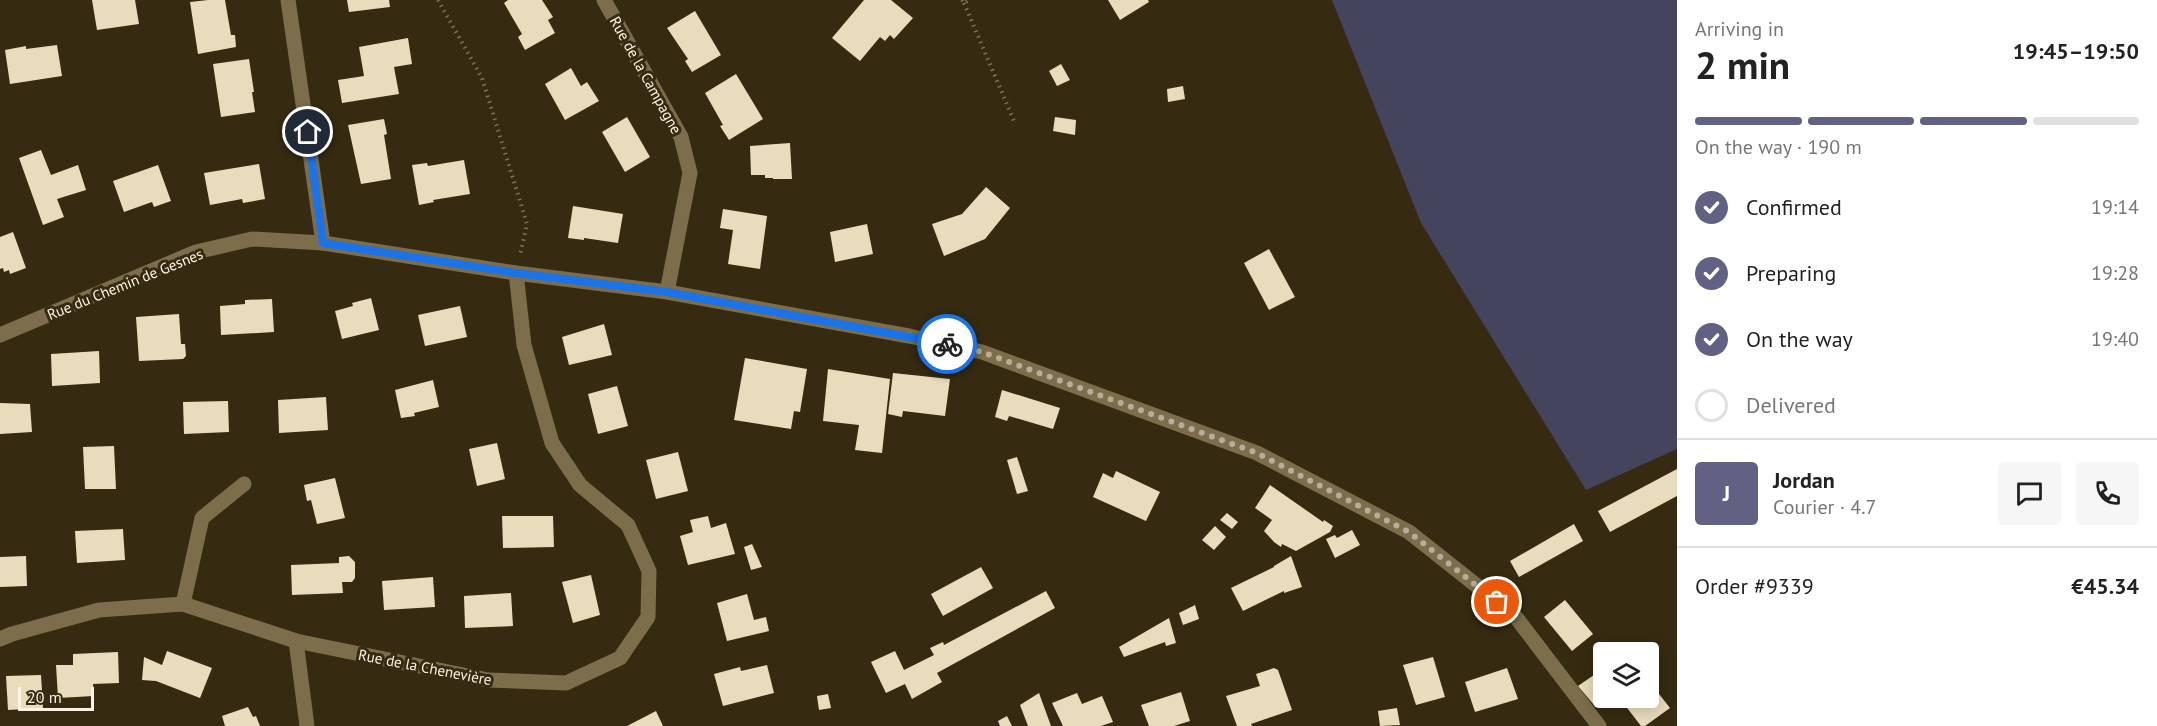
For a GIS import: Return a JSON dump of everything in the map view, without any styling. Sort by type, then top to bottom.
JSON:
[{"type":"street","points":[[288,0],[323,243]]},
{"type":"street","name":"Rue de la Campagne","points":[[604,0],[681,137],[690,172],[667,292]]},
{"type":"street","name":"Rue du Chemin de Gesnes","points":[[0,336],[196,252],[252,240],[323,243],[516,273],[667,292],[909,336],[982,352],[1257,453],[1409,532],[1515,616],[1599,726]]},
{"type":"street","name":"Rue de la Chenevière","points":[[0,639],[99,610],[183,604],[297,641],[488,680],[566,683],[620,658],[648,617],[649,571],[628,525],[580,485],[552,442],[524,345],[516,273]]},
{"type":"street","points":[[183,604],[202,518],[244,484]]},
{"type":"street","points":[[297,641],[307,726]]},
{"type":"path","points":[[438,0],[482,78],[527,224],[516,273]]},
{"type":"path","points":[[969,0],[963,2],[1014,121]]},
{"type":"shaded area","points":[[1332,0],[1677,0],[1677,449],[1586,490],[1421,223]]},
{"type":"building","points":[[92,0],[135,0],[139,24],[97,30]]},
{"type":"building","points":[[225,0],[231,35],[235,35],[236,47],[198,54],[190,2]]},
{"type":"building","points":[[347,0],[389,0],[390,7],[349,12]]},
{"type":"building","points":[[508,0],[542,0],[553,17],[548,20],[555,33],[525,50],[518,37],[522,34],[504,3]]},
{"type":"building","points":[[864,0],[891,0],[913,18],[894,39],[890,35],[885,41],[880,37],[860,61],[832,38]]},
{"type":"building","points":[[1108,0],[1148,0],[1149,2],[1120,20]]},
{"type":"building","points":[[695,11],[721,55],[692,72],[685,61],[688,59],[667,28]]},
{"type":"building","points":[[408,38],[412,64],[394,67],[399,94],[342,103],[338,80],[364,76],[359,47]]},
{"type":"building","points":[[57,45],[62,76],[10,84],[5,50],[26,46],[26,49]]},
{"type":"building","points":[[249,59],[255,112],[221,117],[213,64]]},
{"type":"building","points":[[1061,64],[1070,80],[1057,86],[1049,71]]},
{"type":"building","points":[[571,68],[581,86],[587,82],[599,101],[565,120],[545,84]]},
{"type":"building","points":[[736,74],[763,119],[729,140],[705,93]]},
{"type":"building","points":[[1183,86],[1185,99],[1168,102],[1167,89]]},
{"type":"building","points":[[627,117],[650,157],[625,172],[602,132]]},
{"type":"building","points":[[1055,117],[1076,120],[1075,135],[1053,131]]},
{"type":"building","points":[[384,119],[387,134],[384,135],[391,179],[361,184],[348,125]]},
{"type":"building","points":[[790,143],[792,179],[773,179],[765,178],[765,175],[751,175],[750,146]]},
{"type":"building","points":[[41,150],[51,175],[78,165],[86,190],[57,199],[64,217],[43,225],[19,158]]},
{"type":"building","points":[[464,160],[470,194],[433,200],[434,202],[419,205],[412,165],[427,163],[428,166]]},
{"type":"building","points":[[259,164],[265,199],[243,203],[242,199],[210,205],[204,173]]},
{"type":"building","points":[[158,165],[171,201],[154,207],[152,202],[124,212],[113,181]]},
{"type":"building","points":[[986,187],[1010,208],[985,239],[944,256],[932,224],[962,214]]},
{"type":"building","points":[[573,206],[623,214],[618,243],[568,238]]},
{"type":"building","points":[[723,209],[767,216],[760,269],[728,264],[733,230],[720,228]]},
{"type":"building","points":[[867,224],[873,254],[835,262],[830,232]]},
{"type":"building","points":[[13,232],[26,268],[10,274],[9,270],[4,272],[3,268],[0,269],[0,237]]},
{"type":"building","points":[[1269,249],[1295,297],[1269,310],[1244,263]]},
{"type":"building","points":[[371,298],[379,330],[342,339],[335,311]]},
{"type":"building","points":[[272,299],[274,332],[221,335],[220,306],[245,304],[245,300]]},
{"type":"building","points":[[460,306],[467,337],[425,346],[418,315]]},
{"type":"building","points":[[179,314],[181,344],[185,344],[186,356],[183,359],[139,361],[136,317]]},
{"type":"building","points":[[604,324],[612,355],[569,365],[562,337]]},
{"type":"building","points":[[99,351],[100,383],[52,386],[51,354]]},
{"type":"building","points":[[745,358],[807,369],[800,412],[794,411],[791,429],[734,420]]},
{"type":"building","points":[[828,369],[890,379],[882,453],[855,450],[859,425],[823,421]]},
{"type":"building","points":[[893,373],[950,379],[945,416],[903,411],[902,417],[888,414]]},
{"type":"building","points":[[433,380],[439,407],[414,413],[415,416],[401,418],[395,390]]},
{"type":"building","points":[[617,386],[628,426],[598,434],[588,394]]},
{"type":"building","points":[[1002,390],[1060,408],[1053,429],[1009,416],[1007,421],[995,417]]},
{"type":"building","points":[[326,397],[328,430],[279,433],[278,400]]},
{"type":"building","points":[[228,401],[229,432],[184,434],[183,402]]},
{"type":"building","points":[[0,403],[30,404],[32,432],[0,434]]},
{"type":"building","points":[[497,443],[505,479],[477,486],[469,449]]},
{"type":"building","points":[[114,446],[116,489],[85,489],[83,447]]},
{"type":"building","points":[[678,452],[688,491],[656,499],[646,460]]},
{"type":"building","points":[[1017,457],[1028,491],[1017,494],[1007,460]]},
{"type":"building","points":[[1677,469],[1677,496],[1610,532],[1598,511]]},
{"type":"building","points":[[1116,471],[1160,492],[1146,521],[1093,497],[1103,473],[1113,478]]},
{"type":"building","points":[[335,478],[345,518],[317,524],[311,500],[307,501],[304,485]]},
{"type":"building","points":[[1270,485],[1323,522],[1324,520],[1333,526],[1330,532],[1296,551],[1282,544],[1281,547],[1274,542],[1264,531],[1272,520],[1255,508]]},
{"type":"building","points":[[1227,513],[1238,522],[1232,529],[1220,520]]},
{"type":"building","points":[[502,516],[553,516],[554,547],[503,548]]},
{"type":"building","points":[[708,516],[711,528],[726,523],[735,554],[688,565],[680,536],[693,532],[690,520]]},
{"type":"building","points":[[1574,524],[1583,541],[1519,577],[1510,561]]},
{"type":"building","points":[[1215,526],[1226,537],[1214,550],[1202,540]]},
{"type":"building","points":[[123,529],[125,560],[77,563],[75,531]]},
{"type":"building","points":[[1352,530],[1360,545],[1335,558],[1326,539],[1335,535],[1337,538]]},
{"type":"building","points":[[752,544],[762,567],[751,570],[744,547]]},
{"type":"building","points":[[26,556],[27,586],[0,587],[0,557]]},
{"type":"building","points":[[349,556],[355,562],[355,578],[352,582],[342,582],[343,593],[292,595],[291,565],[339,563],[339,557]]},
{"type":"building","points":[[1291,556],[1302,587],[1284,593],[1284,591],[1243,611],[1231,588]]},
{"type":"building","points":[[981,567],[993,588],[943,616],[931,594]]},
{"type":"building","points":[[591,575],[600,615],[573,623],[562,582]]},
{"type":"building","points":[[433,577],[435,607],[384,610],[382,581]]},
{"type":"building","points":[[1046,591],[1055,608],[937,673],[942,682],[912,699],[905,684],[886,693],[871,662],[895,651],[904,670],[934,655],[930,648],[943,642],[944,645]]},
{"type":"building","points":[[511,593],[513,626],[465,628],[464,596]]},
{"type":"building","points":[[747,594],[754,620],[766,617],[769,631],[727,641],[717,603]]},
{"type":"building","points":[[1565,600],[1593,634],[1572,651],[1544,617]]},
{"type":"building","points":[[1195,605],[1199,619],[1183,625],[1179,613]]},
{"type":"building","points":[[1169,618],[1176,643],[1166,646],[1165,642],[1124,657],[1119,647]]},
{"type":"building","points":[[167,651],[212,668],[200,698],[156,681],[142,680],[144,657],[162,665]]},
{"type":"building","points":[[118,652],[119,683],[93,684],[94,696],[58,698],[56,665],[73,665],[73,654]]},
{"type":"building","points":[[1433,657],[1445,697],[1416,705],[1403,665]]},
{"type":"building","points":[[767,665],[774,693],[723,706],[714,674],[740,667],[741,671]]},
{"type":"building","points":[[1274,668],[1278,670],[1292,710],[1251,724],[1252,726],[1237,726],[1226,696],[1260,686],[1256,674]]},
{"type":"building","points":[[1507,668],[1518,699],[1475,712],[1465,682]]},
{"type":"building","points":[[41,675],[43,708],[8,710],[6,676]]},
{"type":"building","points":[[1593,676],[1593,704],[1578,686]]},
{"type":"building","points":[[1181,692],[1190,721],[1174,726],[1149,726],[1141,705]]},
{"type":"building","points":[[1039,693],[1051,726],[1028,726],[1020,705]]},
{"type":"building","points":[[1077,693],[1082,704],[1102,696],[1113,722],[1101,726],[1063,726],[1052,703]]},
{"type":"building","points":[[828,694],[831,708],[819,710],[817,696]]},
{"type":"building","points":[[1659,694],[1670,708],[1645,726],[1641,726],[1627,708],[1659,708]]},
{"type":"building","points":[[248,707],[253,717],[256,716],[260,726],[225,726],[222,716]]},
{"type":"building","points":[[1397,708],[1400,725],[1380,726],[1378,711]]},
{"type":"building","points":[[656,711],[663,726],[627,726]]},
{"type":"building","points":[[1007,716],[1012,726],[1000,726],[998,721]]},
{"type":"way so far","points":[[947,344],[982,352],[1257,453],[1409,532],[1497,602]]},
{"type":"route","points":[[308,132],[323,243],[516,273],[667,292],[947,344]]}]
